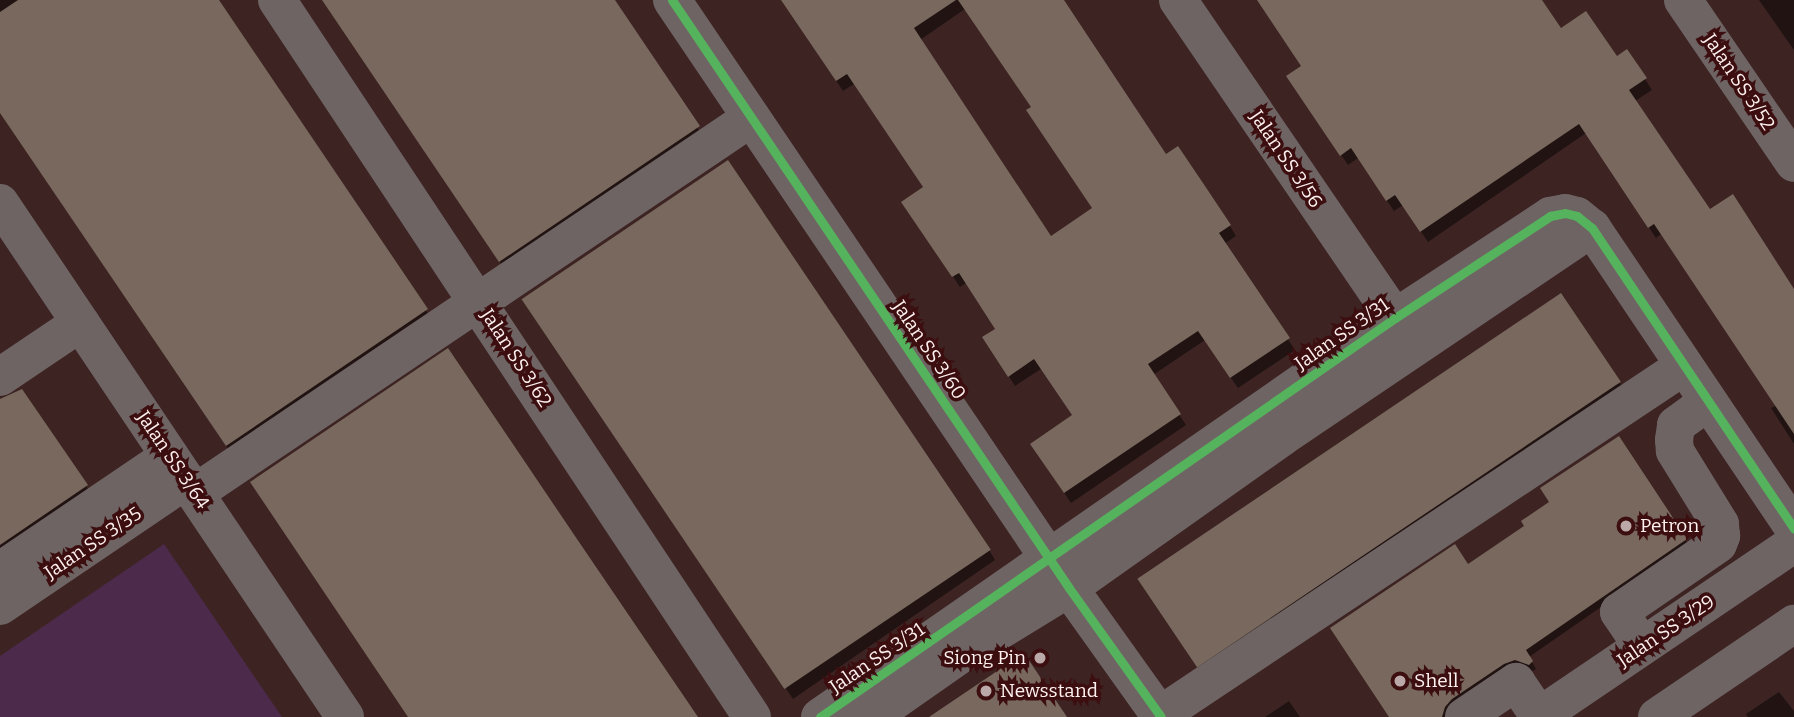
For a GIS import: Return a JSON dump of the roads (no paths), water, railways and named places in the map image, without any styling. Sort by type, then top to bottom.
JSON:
[{"type":"street","name":"Jalan SS 3/62","points":[[277,0],[752,717]]},
{"type":"street","name":"Jalan SS 3/60","points":[[671,0],[1059,574],[1159,717]]},
{"type":"street","name":"Jalan SS 3/56","points":[[1178,0],[1395,318]]},
{"type":"street","name":"Jalan SS 3/52","points":[[1684,0],[1794,163]]},
{"type":"street","points":[[184,476],[478,301],[751,118]]},
{"type":"street","name":"Jalan SS 3/64","points":[[0,203],[345,717]]},
{"type":"street","name":"Jalan SS 3/31","points":[[820,717],[1059,574],[1294,429],[1592,228],[1577,216],[1565,213],[1550,215],[1395,318],[1059,574],[961,654],[871,717]]},
{"type":"street","points":[[1592,228],[1794,529]]},
{"type":"street","points":[[0,377],[80,323]]},
{"type":"street","points":[[1159,717],[1684,366]]},
{"type":"street","points":[[1642,646],[1619,612],[1718,544],[1721,536],[1720,524],[1675,451],[1676,425],[1707,402]]},
{"type":"street","name":"Jalan SS 3/35","points":[[0,571],[184,476]]},
{"type":"street","name":"Jalan SS 3/35","points":[[0,606],[184,476]]},
{"type":"street","name":"Jalan SS 3/29","points":[[1538,717],[1794,544]]},
{"type":"street","points":[[1657,717],[1794,624]]},
{"type":"street","points":[[1464,717],[1516,682],[1538,717]]},
{"type":"place","name":"Petron","points":[[1626,526]]},
{"type":"place","name":"Siong Pin","points":[[1040,658]]},
{"type":"place","name":"Shell","points":[[1400,681]]},
{"type":"place","name":"Newsstand","points":[[986,691]]}]
